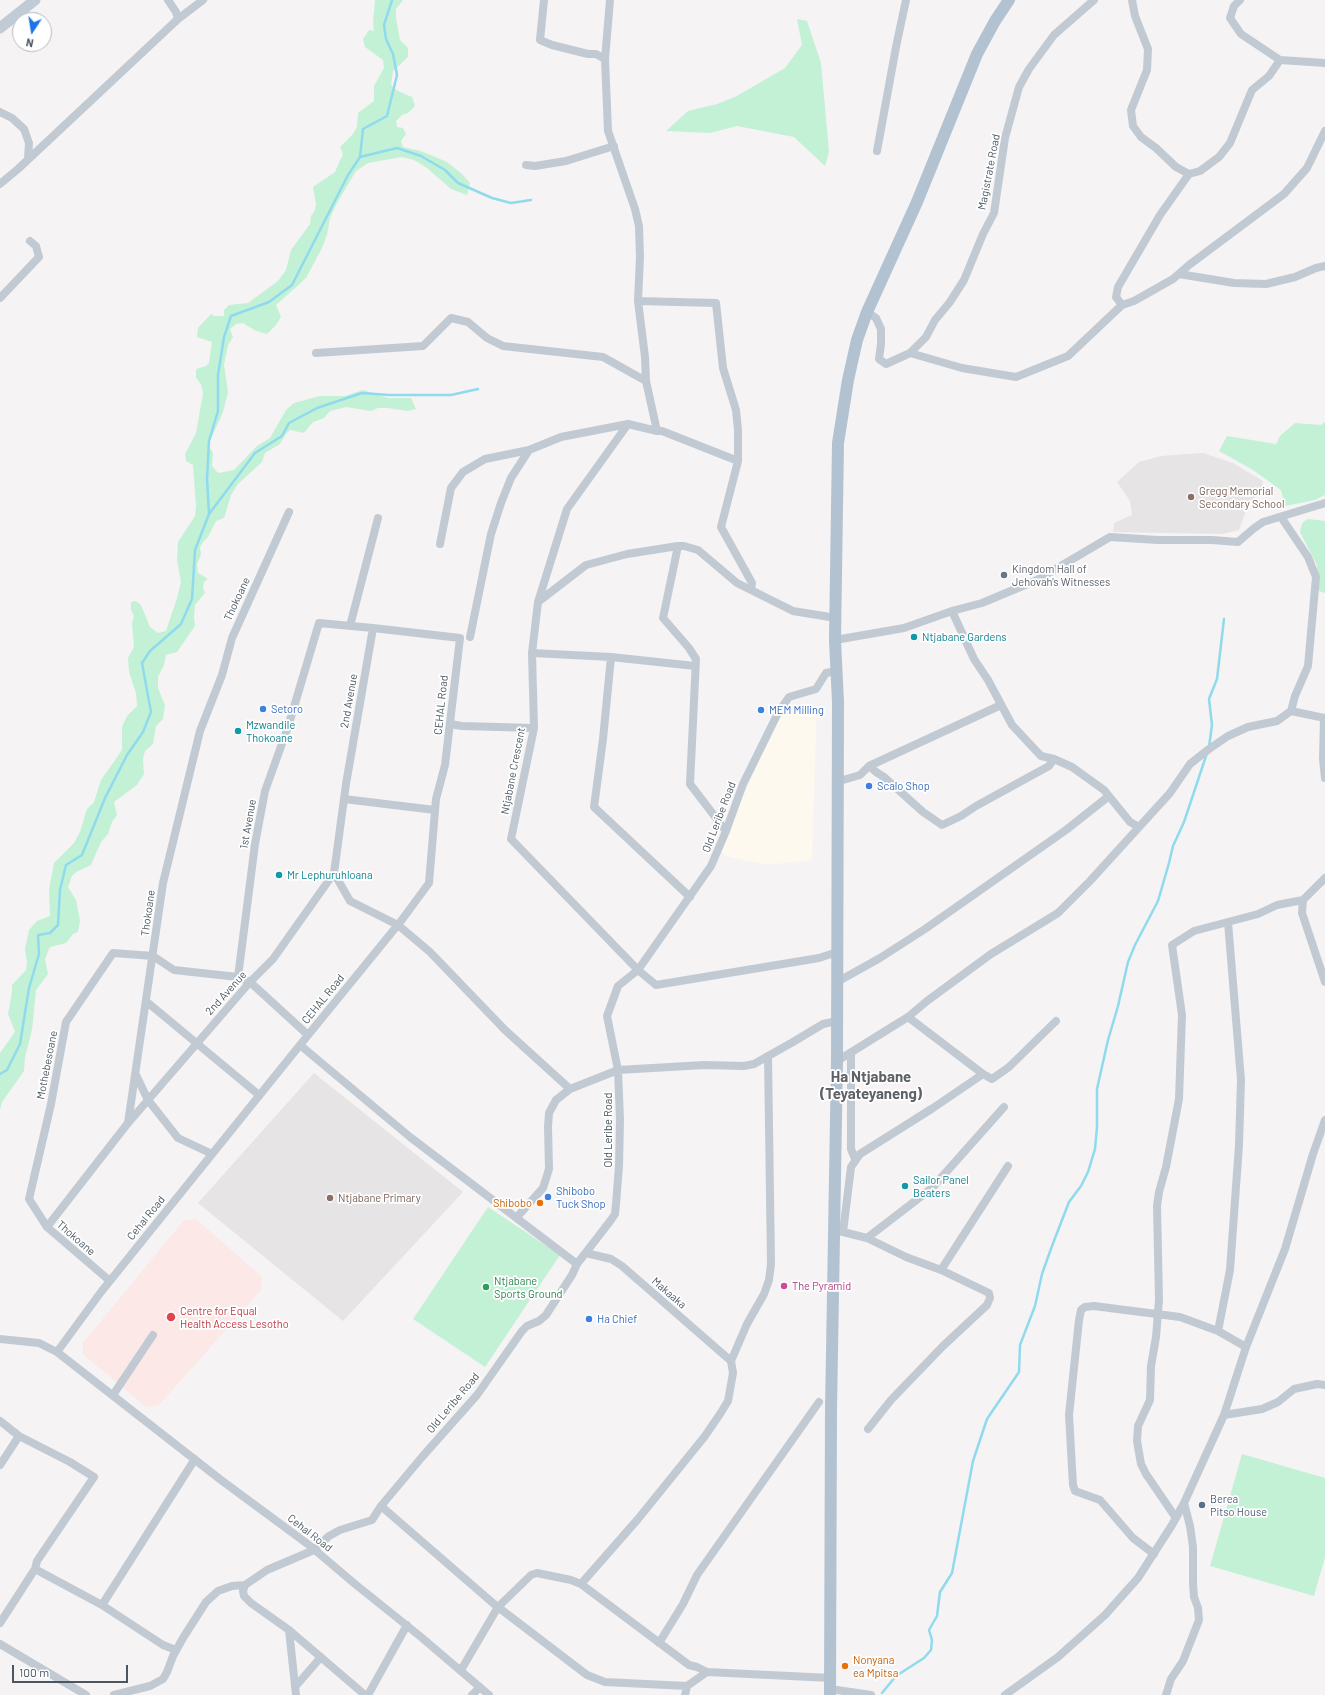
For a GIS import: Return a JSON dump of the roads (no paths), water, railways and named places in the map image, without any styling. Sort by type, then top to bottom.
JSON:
[{"type":"main road","points":[[0,28],[35,0]]},
{"type":"main road","points":[[830,1687],[831,1409],[839,1231],[836,671],[838,442],[848,380],[857,340],[867,312],[917,202],[977,54],[1009,0]]},
{"type":"street","points":[[168,0],[176,12],[178,19]]},
{"type":"street","points":[[0,184],[18,170],[28,158],[178,19],[203,0]]},
{"type":"street","points":[[544,0],[540,40],[552,45],[588,54],[596,54],[604,59]]},
{"type":"street","points":[[610,0],[604,59],[608,131],[635,209],[639,226],[640,257],[638,301],[645,356],[646,381],[657,431]]},
{"type":"street","points":[[877,151],[906,0]]},
{"type":"street","name":"Magistrate Road","points":[[910,353],[926,337],[935,320],[950,302],[964,280],[982,234],[994,213],[1005,138],[1019,87],[1029,69],[1054,35],[1094,0]]},
{"type":"street","points":[[1132,0],[1135,16],[1148,49],[1147,70],[1131,110],[1133,126],[1141,137],[1156,148],[1176,167],[1188,174]]},
{"type":"street","points":[[1240,0],[1234,6],[1230,18],[1241,34],[1280,60],[1325,63]]},
{"type":"street","points":[[1122,305],[1116,297],[1118,286],[1160,215],[1188,174],[1200,171],[1219,157],[1230,142],[1252,90],[1269,76],[1280,60]]},
{"type":"street","points":[[0,112],[12,118],[24,129],[29,143],[28,158]]},
{"type":"street","points":[[867,312],[876,318],[881,329],[879,359],[886,364],[910,353],[962,368],[1016,377],[1068,356],[1122,305],[1134,301],[1173,279],[1284,194],[1307,168],[1324,134]]},
{"type":"street","points":[[526,164],[535,166],[566,161],[614,146]]},
{"type":"street","points":[[0,298],[39,258],[36,246],[30,241]]},
{"type":"street","points":[[1179,274],[1234,283],[1266,284],[1295,277],[1316,268],[1325,266]]},
{"type":"street","points":[[638,301],[716,303],[723,368],[736,410],[738,430],[738,461],[721,527],[752,583],[751,590]]},
{"type":"street","points":[[316,353],[423,346],[452,318],[468,322],[487,338],[503,346],[603,357],[646,381]]},
{"type":"street","points":[[440,544],[451,488],[463,472],[485,459],[529,450],[561,437],[628,424],[662,431],[738,461]]},
{"type":"street","name":"Ntjabane Crescent","points":[[628,424],[567,509],[538,602],[532,654],[534,728],[511,839],[638,970],[656,985],[819,958],[837,952]]},
{"type":"street","points":[[470,637],[491,534],[511,478],[529,450]]},
{"type":"street","points":[[836,640],[904,628],[952,611],[982,603],[1037,580],[1110,537],[1238,542],[1252,528],[1263,522],[1325,503]]},
{"type":"street","name":"Thokoane","points":[[110,1281],[47,1227],[128,1123],[163,883],[200,731],[222,675],[232,638],[290,512]]},
{"type":"street","points":[[837,1061],[908,1017],[927,1001],[991,954],[1058,912],[1090,881],[1170,793],[1190,764],[1209,749],[1228,736],[1248,728],[1277,721],[1291,711],[1295,696],[1308,666],[1316,577],[1308,557],[1281,517]]},
{"type":"street","points":[[350,626],[378,518]]},
{"type":"street","points":[[538,602],[586,565],[627,554],[678,546],[698,550],[737,583],[793,611],[836,618]]},
{"type":"street","points":[[678,546],[663,618],[689,648],[696,659],[690,784],[726,832]]},
{"type":"street","points":[[952,611],[974,659],[988,680],[1012,725],[1041,756],[1054,759],[1092,780],[1104,790],[1130,822],[1139,827]]},
{"type":"street","name":"1st Avenue","points":[[238,977],[255,844],[265,791],[288,727],[319,623],[460,638]]},
{"type":"street","name":"2nd Avenue","points":[[128,1123],[250,982],[274,959],[334,873],[344,799],[372,628]]},
{"type":"street","name":"CEHAL Road","points":[[300,1045],[398,925],[429,883],[436,799],[445,765],[460,638]]},
{"type":"street","points":[[532,654],[611,658],[695,666]]},
{"type":"street","points":[[611,658],[603,739],[594,807],[690,898]]},
{"type":"street","name":"Old Leribe Road","points":[[314,1550],[329,1536],[340,1530],[372,1520],[381,1506],[477,1395],[522,1331],[528,1326],[540,1321],[546,1315],[572,1275],[577,1264],[615,1214],[619,1166],[618,1070],[607,1016],[618,986],[638,970],[711,866],[726,832],[743,784],[778,713],[789,697],[816,689],[826,673],[836,671]]},
{"type":"street","points":[[837,780],[843,780],[860,775],[869,766],[1001,705]]},
{"type":"street","points":[[1291,711],[1324,718],[1323,759],[1325,778]]},
{"type":"street","points":[[450,724],[534,728]]},
{"type":"street","points":[[869,766],[884,777],[923,812],[942,825],[961,816],[976,806],[1049,766],[1054,759]]},
{"type":"street","points":[[837,982],[880,958],[925,929],[1066,830],[1109,796]]},
{"type":"street","points":[[344,799],[435,810]]},
{"type":"street","points":[[334,873],[350,901],[398,925],[430,952],[505,1030],[570,1089]]},
{"type":"street","points":[[1176,1518],[1146,1474],[1141,1464],[1138,1441],[1138,1426],[1150,1400],[1151,1366],[1158,1314],[1157,1206],[1177,1113],[1182,1036],[1181,995],[1172,945],[1194,931],[1258,914],[1277,905],[1303,900],[1325,878]]},
{"type":"street","points":[[1303,900],[1302,913],[1325,982]]},
{"type":"street","points":[[1218,1330],[1230,1270],[1239,1145],[1241,1080],[1228,922]]},
{"type":"street","name":"Mothebesoane","points":[[47,1227],[29,1199],[51,1104],[66,1022],[113,953],[153,956]]},
{"type":"street","points":[[153,956],[174,970],[238,977],[250,982],[308,1035]]},
{"type":"street","points":[[146,1002],[259,1095]]},
{"type":"street","points":[[908,1017],[983,1074],[992,1079],[1009,1067],[1056,1021]]},
{"type":"street","points":[[517,1217],[543,1188],[549,1169],[549,1113],[556,1100],[570,1089],[618,1070],[704,1065],[744,1066],[754,1064],[823,1024],[837,1021]]},
{"type":"street","points":[[300,1045],[410,1138],[517,1217],[577,1264]]},
{"type":"street","name":"Cehal Road","points":[[300,1045],[110,1281],[57,1352],[314,1550],[407,1625],[489,1695]]},
{"type":"street","points":[[851,1053],[851,1149],[855,1159]]},
{"type":"street","points":[[581,1584],[638,1519],[720,1414],[728,1401],[732,1386],[732,1361],[747,1324],[764,1294],[769,1280],[771,1264],[768,1056]]},
{"type":"street","points":[[136,1074],[148,1100],[178,1138],[212,1154]]},
{"type":"street","points":[[868,1429],[891,1400],[989,1302],[990,1298],[989,1293],[941,1270],[912,1260],[867,1238],[839,1231],[852,1167],[855,1159],[866,1148],[933,1108],[983,1074]]},
{"type":"street","points":[[867,1238],[932,1188],[1004,1108]]},
{"type":"street","points":[[1005,1695],[1058,1657],[1105,1615],[1138,1578],[1176,1518],[1224,1415],[1246,1347],[1285,1249],[1312,1154],[1325,1120]]},
{"type":"street","points":[[941,1270],[1008,1166]]},
{"type":"street","name":"Makaaka","points":[[586,1253],[611,1259],[622,1266],[732,1361]]},
{"type":"street","points":[[1154,1554],[1133,1538],[1100,1500],[1075,1490],[1073,1485],[1069,1415],[1081,1310],[1085,1307],[1094,1306],[1189,1319],[1218,1330],[1246,1347]]},
{"type":"street","points":[[113,1395],[153,1335]]},
{"type":"street","points":[[0,1339],[39,1343],[57,1352]]},
{"type":"street","points":[[1224,1415],[1262,1409],[1278,1402],[1294,1389],[1317,1384],[1325,1385]]},
{"type":"street","points":[[659,1643],[683,1604],[697,1575],[819,1402]]},
{"type":"street","points":[[0,1422],[19,1436],[70,1462],[94,1477],[37,1561],[36,1569],[0,1623]]},
{"type":"street","points":[[0,1465],[19,1436]]},
{"type":"street","points":[[102,1606],[195,1459]]},
{"type":"street","points":[[1166,1695],[1171,1679],[1183,1661],[1198,1620],[1198,1608],[1194,1597],[1193,1583],[1193,1547],[1190,1526],[1184,1503]]},
{"type":"street","points":[[381,1506],[498,1607],[587,1675],[605,1682],[687,1686],[707,1672]]},
{"type":"street","points":[[114,1695],[150,1686],[163,1679],[168,1672],[176,1650],[206,1602],[218,1591],[232,1586],[245,1585],[266,1570],[314,1550]]},
{"type":"street","points":[[36,1569],[102,1606],[163,1645],[176,1650]]},
{"type":"street","points":[[461,1670],[498,1607],[531,1575],[537,1573],[571,1580],[581,1584],[688,1665],[697,1667],[707,1672],[830,1687],[871,1695]]},
{"type":"street","points":[[245,1585],[243,1591],[244,1596],[289,1630],[366,1695],[407,1625]]},
{"type":"street","points":[[289,1630],[295,1691]]},
{"type":"street","points":[[0,1644],[86,1695]]},
{"type":"street","points":[[295,1691],[321,1657]]},
{"type":"street","points":[[685,1695],[687,1686]]},
{"type":"street","points":[[472,1695],[480,1687]]},
{"type":"waterway","points":[[0,1074],[7,1070],[20,1044],[29,988],[39,954],[38,935],[50,933],[58,925],[60,890],[66,865],[82,855],[105,798],[127,755],[143,732],[151,712],[142,663],[150,651],[181,624],[192,599],[195,550],[209,514],[207,479],[209,441],[218,411],[218,375],[224,337],[231,316],[269,302],[292,285],[348,175],[360,157],[363,129],[387,116],[397,75],[393,54],[386,39],[384,25],[392,0]]},
{"type":"waterway","points":[[360,157],[397,148],[421,156],[445,170],[458,183],[492,198],[511,203],[531,200]]},
{"type":"waterway","points":[[209,514],[255,453],[282,436],[289,423],[317,408],[362,393],[389,395],[451,395],[478,389]]},
{"type":"waterway","points":[[1209,747],[1212,725],[1209,699],[1217,679],[1224,619]]},
{"type":"waterway","points":[[882,1693],[896,1676],[924,1658],[931,1650],[932,1640],[929,1630],[937,1616],[940,1592],[952,1573],[973,1461],[987,1419],[1019,1372],[1020,1345],[1035,1306],[1042,1274],[1069,1202],[1081,1186],[1088,1172],[1095,1149],[1097,1127],[1097,1089],[1128,962],[1135,945],[1158,901],[1173,846],[1184,822],[1207,753]]},
{"type":"place","name":"Gregg Memorial Secondary School","points":[[1191,497]]},
{"type":"place","name":"Kingdom Hall of Jehovah's Witnesses","points":[[1004,575]]},
{"type":"place","name":"Ntjabane Gardens","points":[[914,637]]},
{"type":"place","name":"Setoro","points":[[263,709]]},
{"type":"place","name":"MEM Milling","points":[[761,710]]},
{"type":"place","name":"Mzwandile Thokoane","points":[[238,731]]},
{"type":"place","name":"Scalo Shop","points":[[869,786]]},
{"type":"place","name":"Mr Lephuruhloana","points":[[279,875]]},
{"type":"place","name":"Sailor Panel Beaters","points":[[905,1186]]},
{"type":"place","name":"Shibobo Tuck Shop","points":[[548,1197]]},
{"type":"place","name":"Ntjabane Primary","points":[[330,1198]]},
{"type":"place","name":"Shibobo","points":[[540,1203]]},
{"type":"place","name":"The Pyramid","points":[[784,1286]]},
{"type":"place","name":"Ntjabane Sports Ground","points":[[486,1287]]},
{"type":"place","name":"Centre for Equal Health Access Lesotho","points":[[171,1317]]},
{"type":"place","name":"Ha Chief","points":[[589,1319]]},
{"type":"place","name":"Berea Pitso House","points":[[1202,1505]]},
{"type":"place","name":"Nonyana ea Mpitsa","points":[[845,1666]]},
{"type":"district","name":"Ha Ntjabane (Teyateyaneng)","points":[[871,1086]]}]
